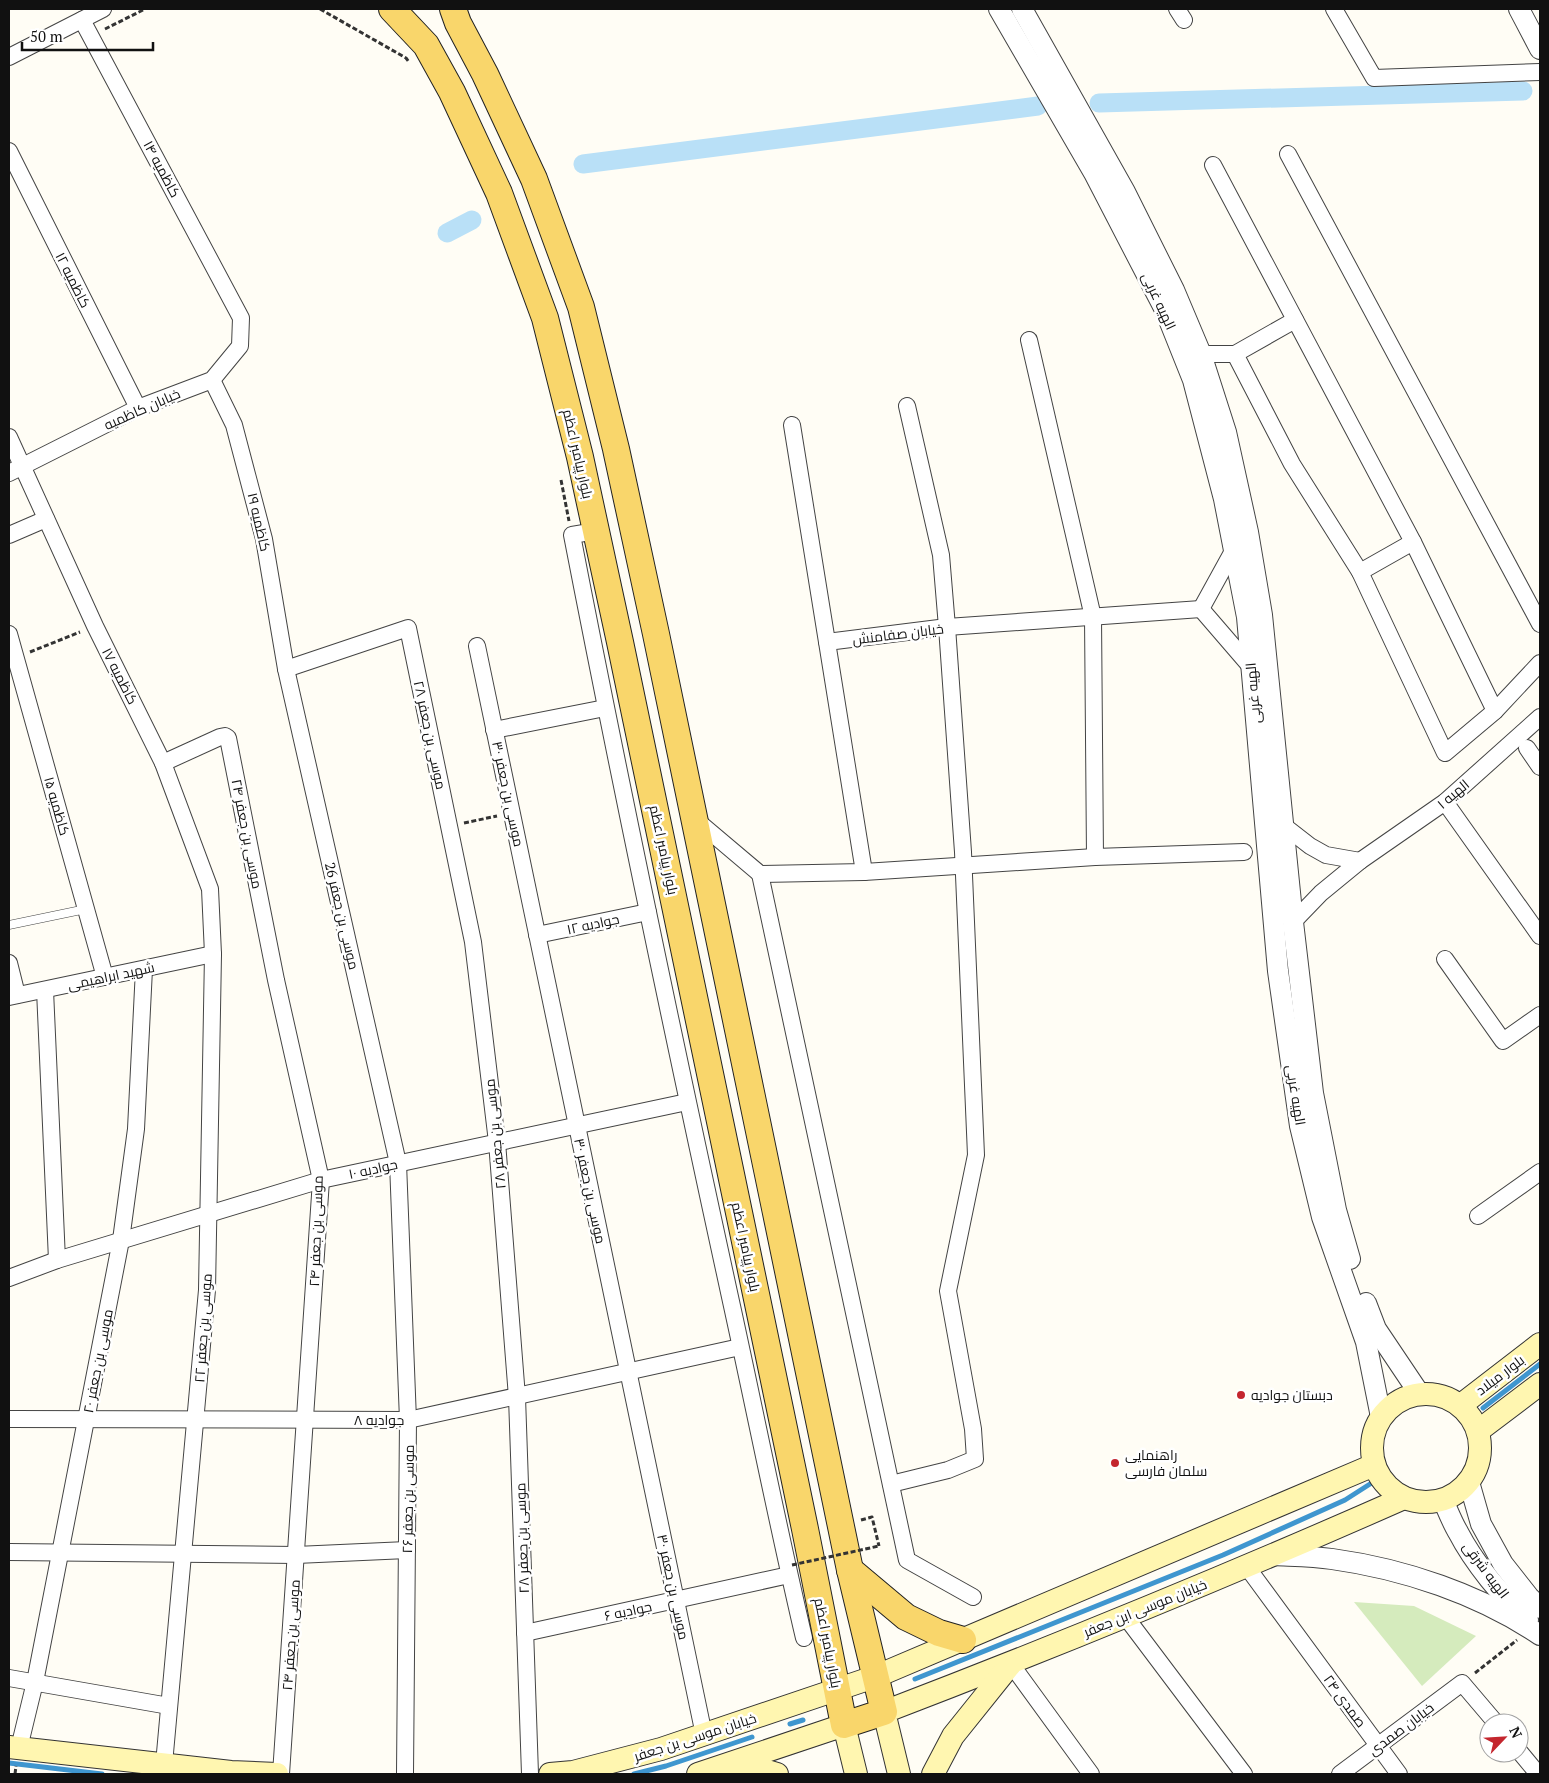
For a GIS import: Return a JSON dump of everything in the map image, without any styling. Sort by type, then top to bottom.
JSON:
[{"type":"main road","name":"بلوار پیامبر اعظم","points":[[392,9],[419,55],[452,92],[499,193],[546,318],[584,533],[799,1499],[844,1726]]},
{"type":"main road","points":[[419,55],[438,28],[448,24],[456,16],[534,179],[581,307],[616,449],[695,819],[850,1570],[899,1774]]},
{"type":"main road","name":"بلوار میلاد","points":[[1461,1405],[1540,1344]]},
{"type":"main road","points":[[1478,1431],[1540,1384]]},
{"type":"main road","points":[[1419,1393],[1444,1396],[1461,1405],[1471,1417],[1478,1431],[1481,1449],[1478,1466],[1469,1482],[1458,1493],[1443,1500],[1416,1502],[1404,1498],[1391,1490],[1381,1478],[1374,1464],[1371,1448],[1374,1432],[1381,1417],[1392,1405],[1408,1396],[1419,1393]]},
{"type":"main road","points":[[877,1676],[1374,1464]]},
{"type":"main road","name":"خیابان موسی ابن جعفر","points":[[884,1712],[1011,1664],[1247,1567],[1404,1498]]},
{"type":"main road","points":[[850,1570],[906,1617],[939,1633],[964,1640]]},
{"type":"main road","points":[[933,1774],[953,1736],[1011,1664]]},
{"type":"main road","name":"خیابان موسی بن جعفر","points":[[550,1774],[582,1770],[661,1749],[877,1676]]},
{"type":"main road","points":[[698,1774],[884,1712]]},
{"type":"main road","points":[[768,1713],[780,1747]]},
{"type":"main road","points":[[844,1726],[856,1774]]},
{"type":"main road","points":[[14,1747],[231,1772],[277,1774]]},
{"type":"main road","points":[[737,1762],[776,1774]]},
{"type":"street","points":[[9,57],[103,9]]},
{"type":"street","name":"الهیه غربی","points":[[998,9],[1094,172],[1164,310],[1193,380],[1224,499],[1247,617],[1278,971],[1300,1126],[1322,1217],[1366,1342],[1381,1417]]},
{"type":"street","name":"الهیه غربی","points":[[1022,9],[1125,192],[1174,290],[1202,354],[1226,432],[1248,532],[1262,615],[1293,922],[1313,1093],[1336,1210],[1355,1276],[1376,1329],[1419,1393]]},
{"type":"street","points":[[1334,9],[1374,78],[1540,72]]},
{"type":"street","points":[[1519,9],[1540,49]]},
{"type":"street","name":"کاظمیه ۱۴","points":[[82,20],[241,318]]},
{"type":"street","name":"کاظمیه ۱۲","points":[[9,151],[138,408]]},
{"type":"street","points":[[1288,154],[1540,624]]},
{"type":"street","points":[[1213,165],[1413,542],[1495,711]]},
{"type":"street","name":"خیابان کاظمیه","points":[[16,469],[138,408],[212,380],[240,346],[241,318]]},
{"type":"street","points":[[1202,354],[1235,354],[1295,320]]},
{"type":"street","points":[[1030,340],[1093,617],[1095,857]]},
{"type":"street","points":[[1235,354],[1292,464],[1360,572],[1445,753],[1495,711],[1540,664]]},
{"type":"street","name":"کاظمیه ۱۹","points":[[212,380],[234,424],[264,539],[286,669]]},
{"type":"street","points":[[891,1484],[948,1470],[975,1459],[973,1429],[948,1290],[976,1155],[963,865],[941,555],[908,406]]},
{"type":"street","points":[[792,425],[864,872]]},
{"type":"street","name":"کاظمیه ۱۷","points":[[9,437],[16,469],[46,519],[94,626],[163,763],[210,889]]},
{"type":"street","points":[[9,535],[46,519]]},
{"type":"street","points":[[584,533],[605,708],[687,1102],[804,1638]]},
{"type":"street","points":[[1360,572],[1413,542]]},
{"type":"street","points":[[1234,549],[1201,609],[1251,667]]},
{"type":"street","name":"خیابان صفامنش","points":[[827,642],[947,628],[1201,609]]},
{"type":"street","name":"موسی بن جعفر ۲۸","points":[[286,669],[408,628],[473,942],[497,1142],[517,1397],[530,1774]]},
{"type":"street","name":"کاظمیه ۱۵","points":[[9,634],[105,977]]},
{"type":"street","name":"موسی بن جعفر ۳۰","points":[[477,646],[704,1735]]},
{"type":"street","name":"موسی بن جعفر 26","points":[[286,669],[398,1163]]},
{"type":"street","points":[[494,730],[605,708]]},
{"type":"street","name":"الهیه ۱","points":[[1293,922],[1321,894],[1360,861],[1445,802],[1540,717]]},
{"type":"street","name":"موسی بن جعفر ۲۴","points":[[163,763],[220,737],[225,736],[228,738],[276,980],[321,1180],[281,1774]]},
{"type":"street","points":[[1526,748],[1540,767]]},
{"type":"street","points":[[1445,802],[1540,936]]},
{"type":"street","points":[[695,819],[760,874],[907,1560],[973,1597]]},
{"type":"street","points":[[1283,824],[1310,846],[1326,855],[1360,861]]},
{"type":"street","points":[[760,874],[864,872],[1095,857],[1244,852]]},
{"type":"street","name":"موسی بن جعفر ۲۲","points":[[164,1764],[207,1290],[213,954],[210,889]]},
{"type":"street","name":"جوادیه ۱۲","points":[[537,935],[648,912]]},
{"type":"street","name":"شهید ابراهیمی","points":[[13,996],[213,954]]},
{"type":"street","points":[[1445,958],[1503,1041],[1538,1022]]},
{"type":"street","points":[[9,963],[13,996]]},
{"type":"street","name":"موسی بن جعفر ۲۰","points":[[14,1747],[35,1682],[121,1240],[136,1129],[144,969]]},
{"type":"street","points":[[45,990],[57,1260]]},
{"type":"street","name":"جوادیه ۱۰","points":[[9,1278],[57,1260],[321,1180],[576,1124],[687,1102]]},
{"type":"street","name":"موسی بن جعفر ۲۶","points":[[398,1163],[408,1420],[405,1774]]},
{"type":"street","points":[[1478,1216],[1540,1172]]},
{"type":"street","name":"جوادیه ۸","points":[[9,1419],[408,1420],[740,1347]]},
{"type":"street","name":"الهیه شرقی","points":[[1469,1482],[1481,1524],[1503,1564],[1540,1608]]},
{"type":"street","name":"الهیه شرقی","points":[[1443,1500],[1458,1532],[1480,1567],[1516,1610],[1537,1631]]},
{"type":"street","points":[[9,1552],[296,1555],[407,1550]]},
{"type":"street","points":[[1274,1555],[1331,1559],[1390,1570],[1441,1586],[1488,1605],[1537,1631]]},
{"type":"street","name":"صمدی ۲۴","points":[[1247,1567],[1399,1774]]},
{"type":"street","name":"جوادیه ۶","points":[[525,1632],[676,1600],[790,1570]]},
{"type":"street","points":[[1125,1616],[1244,1774]]},
{"type":"street","points":[[1011,1664],[1092,1774]]},
{"type":"street","points":[[9,1678],[169,1706]]},
{"type":"street","points":[[1462,1683],[1488,1713]]},
{"type":"street","name":"خیابان صمدی","points":[[1340,1774],[1462,1683]]},
{"type":"street","points":[[1529,1763],[1538,1774]]},
{"type":"lane","points":[[9,925],[86,909]]},
{"type":"path","points":[[91,37],[145,9]]},
{"type":"path","points":[[320,9],[406,58],[419,55]]},
{"type":"path","points":[[561,479],[584,533]]},
{"type":"path","points":[[15,657],[94,626]]},
{"type":"path","points":[[449,826],[512,813]]},
{"type":"path","points":[[790,1570],[879,1546],[872,1517]]},
{"type":"path","points":[[1462,1683],[1537,1631]]},
{"type":"green space","points":[[1354,1602],[1414,1606],[1476,1636],[1422,1686]]},
{"type":"waterway","points":[[1099,103],[1523,91]]},
{"type":"waterway","points":[[583,164],[1038,106]]},
{"type":"waterway","points":[[447,233],[472,220]]},
{"type":"waterway","points":[[1483,1408],[1540,1364]]},
{"type":"waterway","points":[[915,1679],[1223,1555],[1345,1500],[1370,1484]]},
{"type":"waterway","points":[[790,1724],[803,1720]]},
{"type":"waterway","points":[[634,1774],[666,1766],[752,1737]]},
{"type":"waterway","points":[[9,1763],[102,1774]]},
{"type":"place","name":"دبستان جوادیه","points":[[1241,1395]]},
{"type":"place","name":"راهنمایی سلمان فارسی","points":[[1115,1463]]}]
